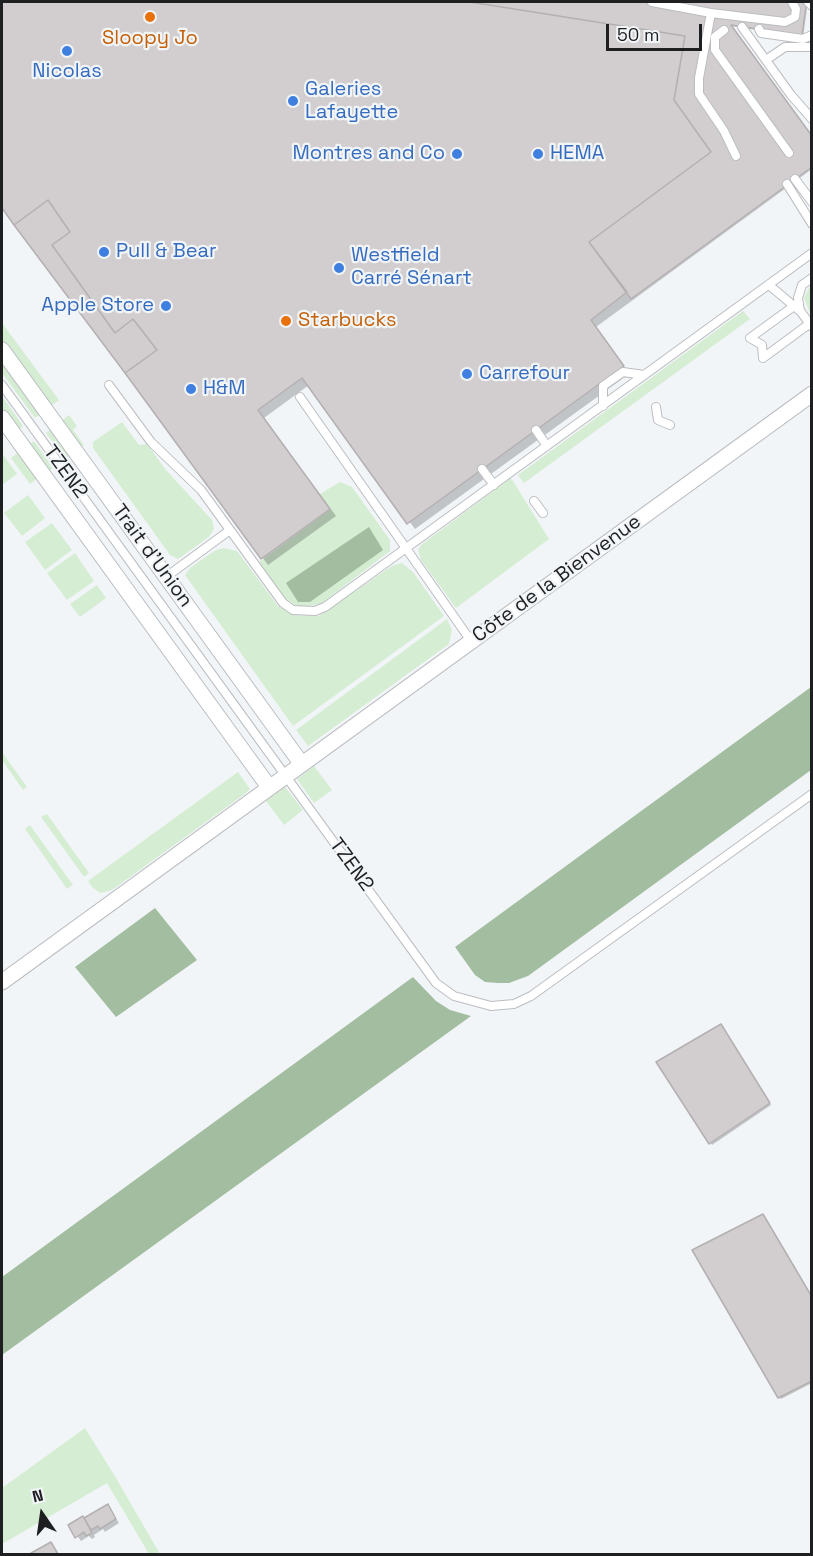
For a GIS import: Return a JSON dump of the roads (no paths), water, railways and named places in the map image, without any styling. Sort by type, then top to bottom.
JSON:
[{"type":"street","name":"Trait d'Union","points":[[2,350],[301,763]]},
{"type":"street","name":"Côte de la Bienvenue","points":[[2,982],[812,394]]},
{"type":"street","name":"Trait d'Union","points":[[2,418],[269,787]]},
{"type":"lane","points":[[652,2],[711,13],[785,22],[795,17],[796,9],[792,2]]},
{"type":"lane","points":[[808,2],[812,6]]},
{"type":"lane","points":[[711,13],[699,78],[699,94],[724,131],[736,156]]},
{"type":"lane","points":[[742,27],[812,119]]},
{"type":"lane","points":[[759,29],[761,33],[803,39],[812,34]]},
{"type":"lane","points":[[724,30],[715,37],[715,50],[789,153]]},
{"type":"lane","points":[[766,60],[781,49],[790,46],[812,47]]},
{"type":"lane","points":[[795,179],[812,202]]},
{"type":"lane","points":[[787,184],[812,224]]},
{"type":"lane","points":[[109,385],[151,442],[201,490],[283,603],[293,610],[304,612],[325,607],[812,253]]},
{"type":"lane","points":[[797,309],[802,285],[812,278]]},
{"type":"lane","points":[[769,285],[797,309],[810,326],[763,358],[762,345],[750,338],[797,309]]},
{"type":"lane","points":[[603,406],[603,386],[623,372],[644,375]]},
{"type":"lane","name":"TZEN2","points":[[2,385],[436,983],[454,996],[491,1006],[514,1004],[538,992],[812,794]]},
{"type":"lane","points":[[300,398],[471,641]]},
{"type":"lane","points":[[656,407],[659,421],[670,425]]},
{"type":"lane","points":[[536,430],[547,446]]},
{"type":"lane","points":[[482,469],[494,485]]},
{"type":"lane","points":[[534,501],[543,513]]},
{"type":"lane","points":[[166,577],[230,531]]},
{"type":"place","name":"Sloopy Jo","points":[[150,17]]},
{"type":"place","name":"Nicolas","points":[[67,51]]},
{"type":"place","name":"Galeries Lafayette","points":[[293,101]]},
{"type":"place","name":"Montres and Co","points":[[457,154]]},
{"type":"place","name":"HEMA","points":[[538,154]]},
{"type":"place","name":"Pull & Bear","points":[[104,252]]},
{"type":"place","name":"Westfield Carré Sénart","points":[[339,268]]},
{"type":"place","name":"Apple Store","points":[[166,306]]},
{"type":"place","name":"Starbucks","points":[[286,321]]},
{"type":"place","name":"Carrefour","points":[[467,374]]},
{"type":"place","name":"H&M","points":[[191,389]]}]
